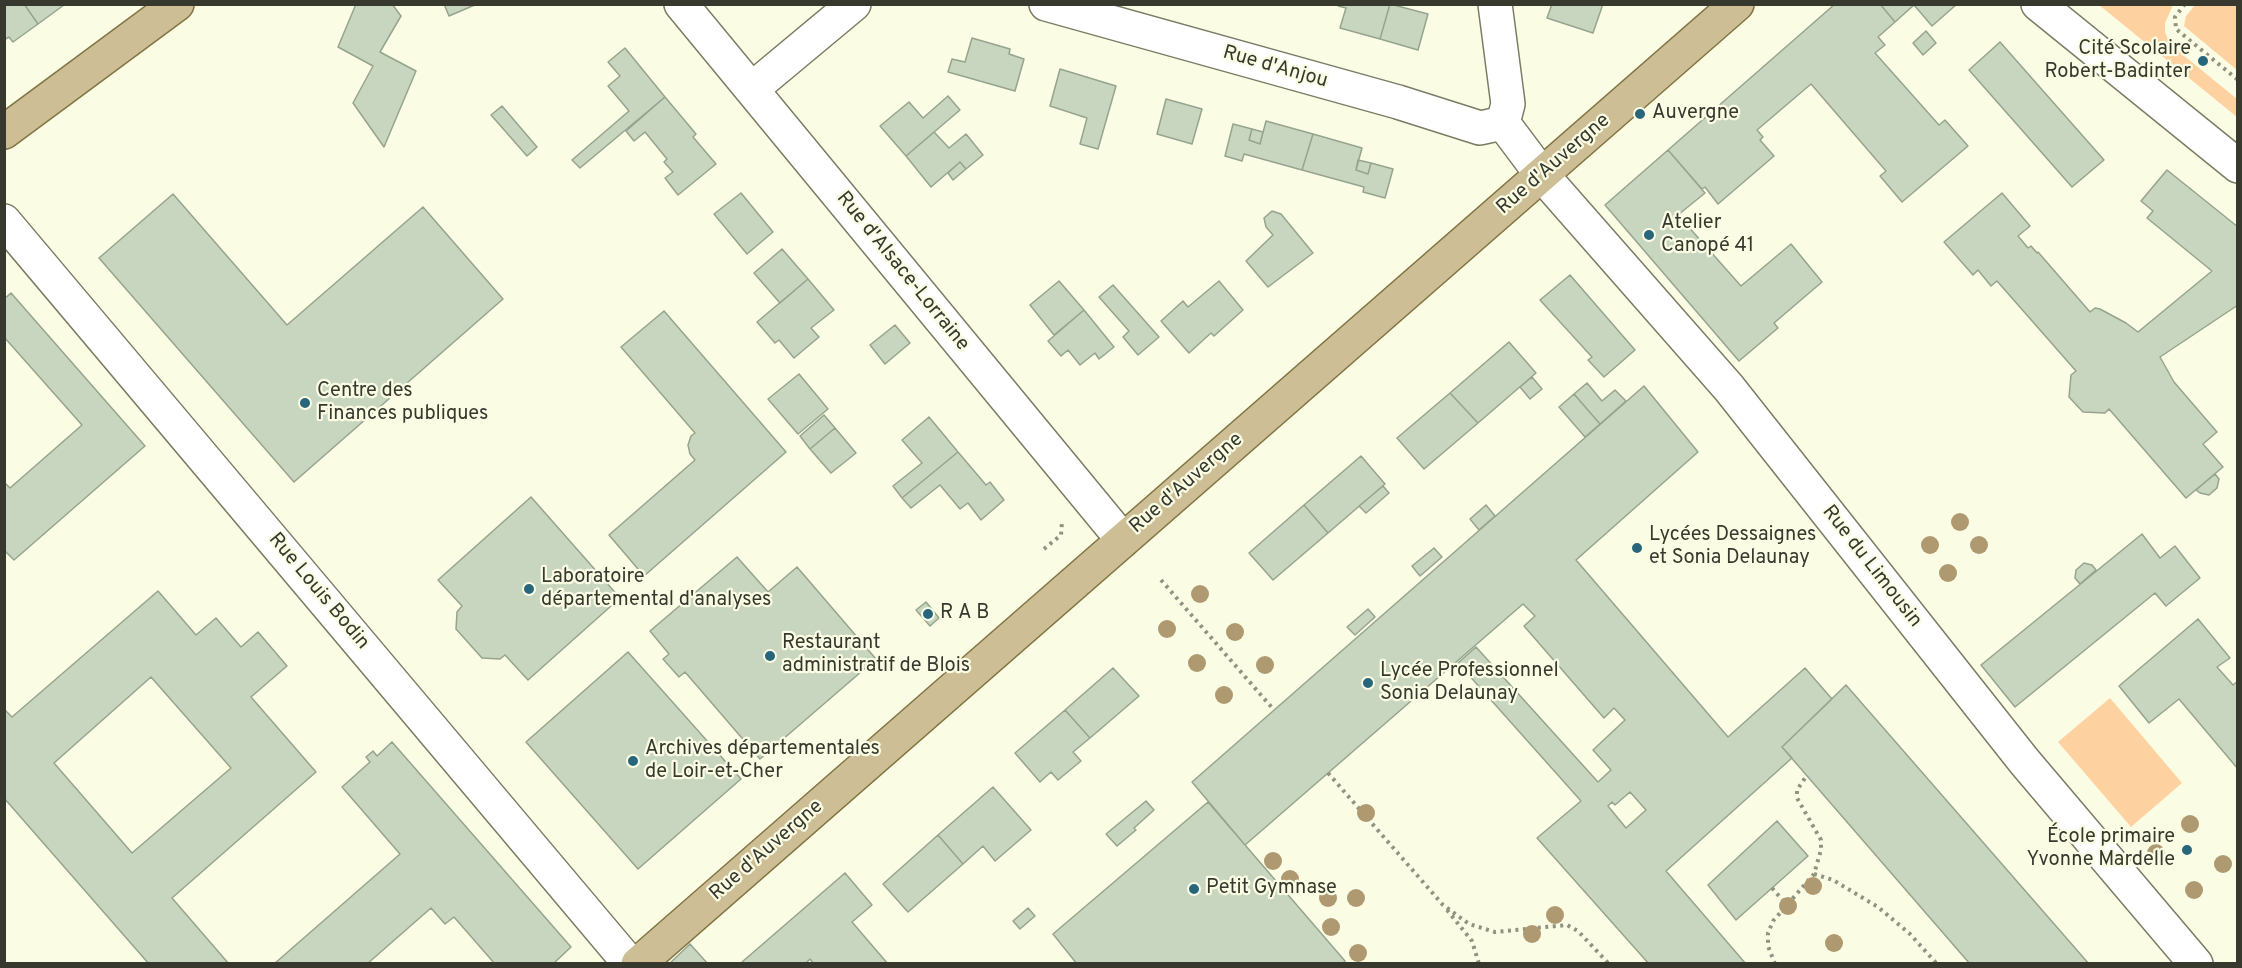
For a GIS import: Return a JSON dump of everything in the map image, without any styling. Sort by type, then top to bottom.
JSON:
[{"type":"main road","points":[[4,132],[177,4]]},
{"type":"main road","name":"Rue d'Auvergne","points":[[638,963],[1737,4]]},
{"type":"street","name":"Rue d'Alsace-Lorraine","points":[[681,4],[1123,540]]},
{"type":"street","points":[[752,89],[854,4]]},
{"type":"street","name":"Rue d'Anjou","points":[[1046,4],[1398,102],[1480,128],[1503,123]]},
{"type":"street","points":[[1495,4],[1508,104],[1503,123]]},
{"type":"street","points":[[2038,4],[2238,166]]},
{"type":"street","name":"Rue du Limousin","points":[[1503,123],[1542,175],[1729,388],[2024,761],[2196,963]]},
{"type":"street","name":"Rue Louis Bodin","points":[[4,221],[630,963]]},
{"type":"path","points":[[2185,4],[2175,17],[2176,29],[2238,80]]},
{"type":"path","points":[[1161,580],[1274,710]]},
{"type":"path","points":[[1328,773],[1472,941],[1479,963]]},
{"type":"path","points":[[1775,963],[1768,946],[1768,933],[1773,921],[1786,904],[1814,874],[1821,850],[1821,840],[1797,798],[1797,790],[1807,775]]},
{"type":"path","points":[[1814,874],[1833,880],[1878,907],[1910,934],[1937,963]]},
{"type":"path","points":[[1772,888],[1786,904]]},
{"type":"path","points":[[1443,905],[1469,924],[1495,932],[1567,924],[1578,931],[1609,963]]},
{"type":"shaded area","points":[[2099,5],[2173,5],[2165,23],[2168,39],[2177,50],[2237,99],[2237,117]]},
{"type":"shaded area","points":[[2195,5],[2237,5],[2237,70],[2184,26],[2186,16]]},
{"type":"shaded area","points":[[2110,698],[2182,783],[2131,827],[2058,742]]},
{"type":"building","points":[[4,4],[24,4],[38,24],[13,42],[9,37],[4,40]]},
{"type":"building","points":[[24,4],[64,4],[64,5],[38,24]]},
{"type":"building","points":[[356,4],[392,4],[401,16],[380,52],[416,71],[384,147],[353,103],[373,66],[338,47]]},
{"type":"building","points":[[444,4],[477,4],[449,16]]},
{"type":"building","points":[[1339,4],[1390,4],[1380,39],[1340,28],[1346,8],[1338,6]]},
{"type":"building","points":[[1390,4],[1428,14],[1418,50],[1380,39]]},
{"type":"building","points":[[1552,4],[1603,4],[1593,33],[1547,18]]},
{"type":"building","points":[[1835,4],[1880,4],[1895,22],[1878,37],[1885,45],[1875,53],[1939,125],[1945,120],[1968,146],[1902,202],[1880,176],[1886,171],[1811,84],[1757,130],[1763,137],[1760,140],[1774,156],[1718,204],[1705,187],[1702,189],[1668,150]]},
{"type":"building","points":[[1880,4],[1957,4],[1932,26],[1914,5],[1895,22]]},
{"type":"building","points":[[1926,31],[1936,43],[1923,55],[1913,43]]},
{"type":"building","points":[[972,38],[1010,49],[1009,54],[1024,59],[1015,91],[948,72],[952,59],[965,62]]},
{"type":"building","points":[[2000,42],[2104,160],[2072,187],[1969,70]]},
{"type":"building","points":[[625,48],[665,97],[580,168],[572,160],[629,111],[608,86],[620,76],[608,62]]},
{"type":"building","points":[[1060,69],[1116,86],[1098,149],[1080,144],[1087,118],[1050,106]]},
{"type":"building","points":[[948,96],[960,110],[906,156],[880,126],[909,102],[923,118]]},
{"type":"building","points":[[665,97],[696,134],[693,137],[716,164],[678,195],[665,178],[673,172],[664,162],[667,159],[645,132],[634,141],[626,131]]},
{"type":"building","points":[[1166,99],[1202,109],[1192,144],[1157,134]]},
{"type":"building","points":[[502,106],[537,147],[527,156],[491,115]]},
{"type":"building","points":[[1266,121],[1313,134],[1302,170],[1244,154],[1242,161],[1225,156],[1233,124],[1252,129],[1249,140],[1260,144]]},
{"type":"building","points":[[1252,129],[1263,132],[1260,144],[1249,140]]},
{"type":"building","points":[[934,132],[949,148],[966,134],[983,155],[966,169],[960,162],[931,187],[906,156]]},
{"type":"building","points":[[1313,134],[1362,148],[1356,170],[1368,174],[1371,163],[1393,169],[1385,198],[1363,192],[1364,187],[1302,170]]},
{"type":"building","points":[[1668,150],[1705,193],[1678,215],[1741,286],[1791,244],[1822,282],[1774,323],[1778,328],[1739,361],[1605,205]]},
{"type":"building","points":[[1358,160],[1371,163],[1368,174],[1356,170]]},
{"type":"building","points":[[960,162],[966,169],[953,180],[948,173]]},
{"type":"building","points":[[2167,170],[2238,227],[2238,305],[2160,357],[2174,382],[2217,432],[2203,444],[2223,467],[2186,498],[2109,409],[2105,413],[2083,412],[2069,397],[2071,375],[2076,371],[1997,281],[1991,286],[1978,270],[1973,275],[1944,242],[2002,193],[2030,226],[2018,236],[2028,248],[2031,246],[2038,252],[2090,312],[2095,308],[2100,309],[2138,332],[2212,271],[2147,218],[2153,211],[2141,201]]},
{"type":"building","points":[[741,193],[773,232],[747,254],[714,214]]},
{"type":"building","name":"Centre des Finances publiques","points":[[173,194],[287,325],[423,207],[503,299],[294,482],[99,258]]},
{"type":"building","points":[[1272,211],[1281,214],[1313,253],[1268,287],[1246,261],[1273,235],[1266,227],[1264,218]]},
{"type":"building","points":[[782,249],[808,279],[780,303],[754,273]]},
{"type":"building","points":[[1570,275],[1635,350],[1604,377],[1588,360],[1592,357],[1540,300]]},
{"type":"building","points":[[808,279],[834,310],[811,328],[819,337],[794,358],[779,340],[775,343],[757,322]]},
{"type":"building","points":[[1059,281],[1084,310],[1054,335],[1030,305]]},
{"type":"building","points":[[1219,281],[1243,310],[1214,336],[1211,333],[1189,353],[1161,321],[1183,301],[1188,307]]},
{"type":"building","points":[[1113,285],[1159,337],[1138,355],[1123,337],[1129,331],[1099,297]]},
{"type":"building","points":[[11,293],[145,446],[14,560],[4,550],[4,482],[10,488],[82,425],[4,337],[4,299]]},
{"type":"building","points":[[1084,310],[1114,347],[1099,359],[1095,353],[1080,365],[1068,350],[1061,356],[1048,341]]},
{"type":"building","points":[[664,311],[786,452],[644,576],[609,535],[695,460],[690,454],[688,445],[691,436],[695,433],[621,347]]},
{"type":"building","points":[[895,325],[910,343],[885,364],[870,345]]},
{"type":"building","points":[[1509,342],[1536,373],[1478,423],[1450,393]]},
{"type":"building","points":[[799,374],[828,409],[798,434],[768,399]]},
{"type":"building","points":[[1532,377],[1542,389],[1530,399],[1520,387]]},
{"type":"building","points":[[1587,383],[1602,401],[1615,390],[1626,401],[1600,424],[1574,394]]},
{"type":"building","name":"Lycée Professionnel Sonia Delaunay","points":[[1644,386],[1698,452],[1576,560],[1728,737],[1805,668],[1832,699],[1782,747],[1792,758],[1666,871],[1746,964],[1649,964],[1537,838],[1581,801],[1458,663],[1476,647],[1598,782],[1611,770],[1593,750],[1625,720],[1614,708],[1604,718],[1524,626],[1535,616],[1523,604],[1245,845],[1192,782]],"holes":[[[1630,792],[1646,810],[1626,828],[1608,806],[1612,802],[1615,805]]]},
{"type":"building","points":[[1450,393],[1478,423],[1424,469],[1397,438]]},
{"type":"building","points":[[1574,394],[1600,424],[1585,437],[1559,407]]},
{"type":"building","points":[[824,415],[835,428],[810,449],[800,436]]},
{"type":"building","points":[[929,417],[958,452],[902,498],[893,486],[922,463],[902,440]]},
{"type":"building","points":[[835,428],[856,453],[831,473],[810,449]]},
{"type":"building","points":[[958,452],[986,485],[990,482],[1004,500],[981,520],[968,503],[960,509],[940,485],[911,508],[902,498]]},
{"type":"building","points":[[1361,456],[1385,484],[1328,533],[1304,505]]},
{"type":"building","points":[[2215,474],[2219,479],[2217,488],[2209,495],[2196,490]]},
{"type":"building","points":[[1383,486],[1389,493],[1366,513],[1359,506]]},
{"type":"building","name":"Laboratoire départemental d'analyses","points":[[531,497],[620,598],[528,680],[505,655],[500,659],[482,658],[456,629],[457,612],[462,606],[438,580]]},
{"type":"building","points":[[1304,505],[1328,533],[1273,580],[1249,553]]},
{"type":"building","points":[[1486,505],[1495,516],[1479,530],[1470,519]]},
{"type":"building","points":[[2142,534],[2160,558],[2175,546],[2200,578],[2166,606],[2155,593],[2015,707],[1981,665]]},
{"type":"building","points":[[1434,548],[1442,557],[1420,576],[1412,566]]},
{"type":"building","name":"Restaurant administratif de Blois","points":[[737,557],[768,592],[797,567],[876,659],[760,759],[685,672],[679,677],[663,659],[669,654],[650,631]]},
{"type":"building","points":[[2084,563],[2092,565],[2096,570],[2080,584],[2075,578],[2076,570]]},
{"type":"building","points":[[158,591],[196,635],[216,618],[241,647],[258,632],[287,666],[251,697],[316,772],[172,898],[229,964],[149,964],[4,798],[4,709],[12,717]],"holes":[[[151,677],[231,768],[132,853],[54,763]]]},
{"type":"building","name":"R A B","points":[[926,602],[939,618],[930,626],[916,610]]},
{"type":"building","points":[[1368,609],[1375,617],[1355,635],[1347,627]]},
{"type":"building","points":[[2198,619],[2230,658],[2217,667],[2233,685],[2238,681],[2238,769],[2179,699],[2149,723],[2119,686]]},
{"type":"building","name":"Archives départementales de Loir-et-Cher","points":[[628,652],[741,779],[638,869],[526,742]]},
{"type":"building","points":[[1113,668],[1139,696],[1090,738],[1065,710]]},
{"type":"building","points":[[1846,685],[2089,964],[1970,964],[1782,747]]},
{"type":"building","points":[[1065,710],[1090,738],[1073,752],[1081,761],[1058,780],[1051,772],[1040,782],[1015,753]]},
{"type":"building","points":[[392,742],[571,947],[553,964],[495,964],[454,917],[445,924],[431,908],[367,964],[274,964],[400,854],[342,787],[370,762],[366,757],[373,751],[377,756]]},
{"type":"building","points":[[993,787],[1031,830],[995,861],[983,846],[963,864],[938,835]]},
{"type":"building","points":[[1146,801],[1154,810],[1117,846],[1106,834]]},
{"type":"building","name":"Petit Gymnase","points":[[1208,802],[1345,961],[1343,964],[1077,964],[1053,934]]},
{"type":"building","points":[[1777,821],[1808,856],[1736,920],[1708,885]]},
{"type":"building","points":[[938,835],[963,864],[908,912],[883,884]]},
{"type":"building","points":[[845,873],[872,905],[852,922],[888,964],[814,964],[810,959],[805,964],[744,964],[742,962]]},
{"type":"building","points":[[1028,908],[1035,916],[1020,929],[1013,921]]},
{"type":"building","points":[[690,944],[708,964],[669,964]]},
{"type":"place","name":"Cité Scolaire Robert-Badinter","points":[[2203,61]]},
{"type":"place","name":"Auvergne","points":[[1640,114]]},
{"type":"place","name":"Atelier Canopé 41","points":[[1649,235]]},
{"type":"place","name":"Centre des Finances publiques","points":[[305,403]]},
{"type":"place","name":"Lycées Dessaignes et Sonia Delaunay","points":[[1637,548]]},
{"type":"place","name":"Laboratoire départemental d'analyses","points":[[529,589]]},
{"type":"place","name":"R A B","points":[[928,614]]},
{"type":"place","name":"Restaurant administratif de Blois","points":[[770,656]]},
{"type":"place","name":"Lycée Professionnel Sonia Delaunay","points":[[1368,683]]},
{"type":"place","name":"Archives départementales de Loir-et-Cher","points":[[633,761]]},
{"type":"place","name":"École primaire Yvonne Mardelle","points":[[2187,850]]},
{"type":"place","name":"Petit Gymnase","points":[[1194,889]]}]
